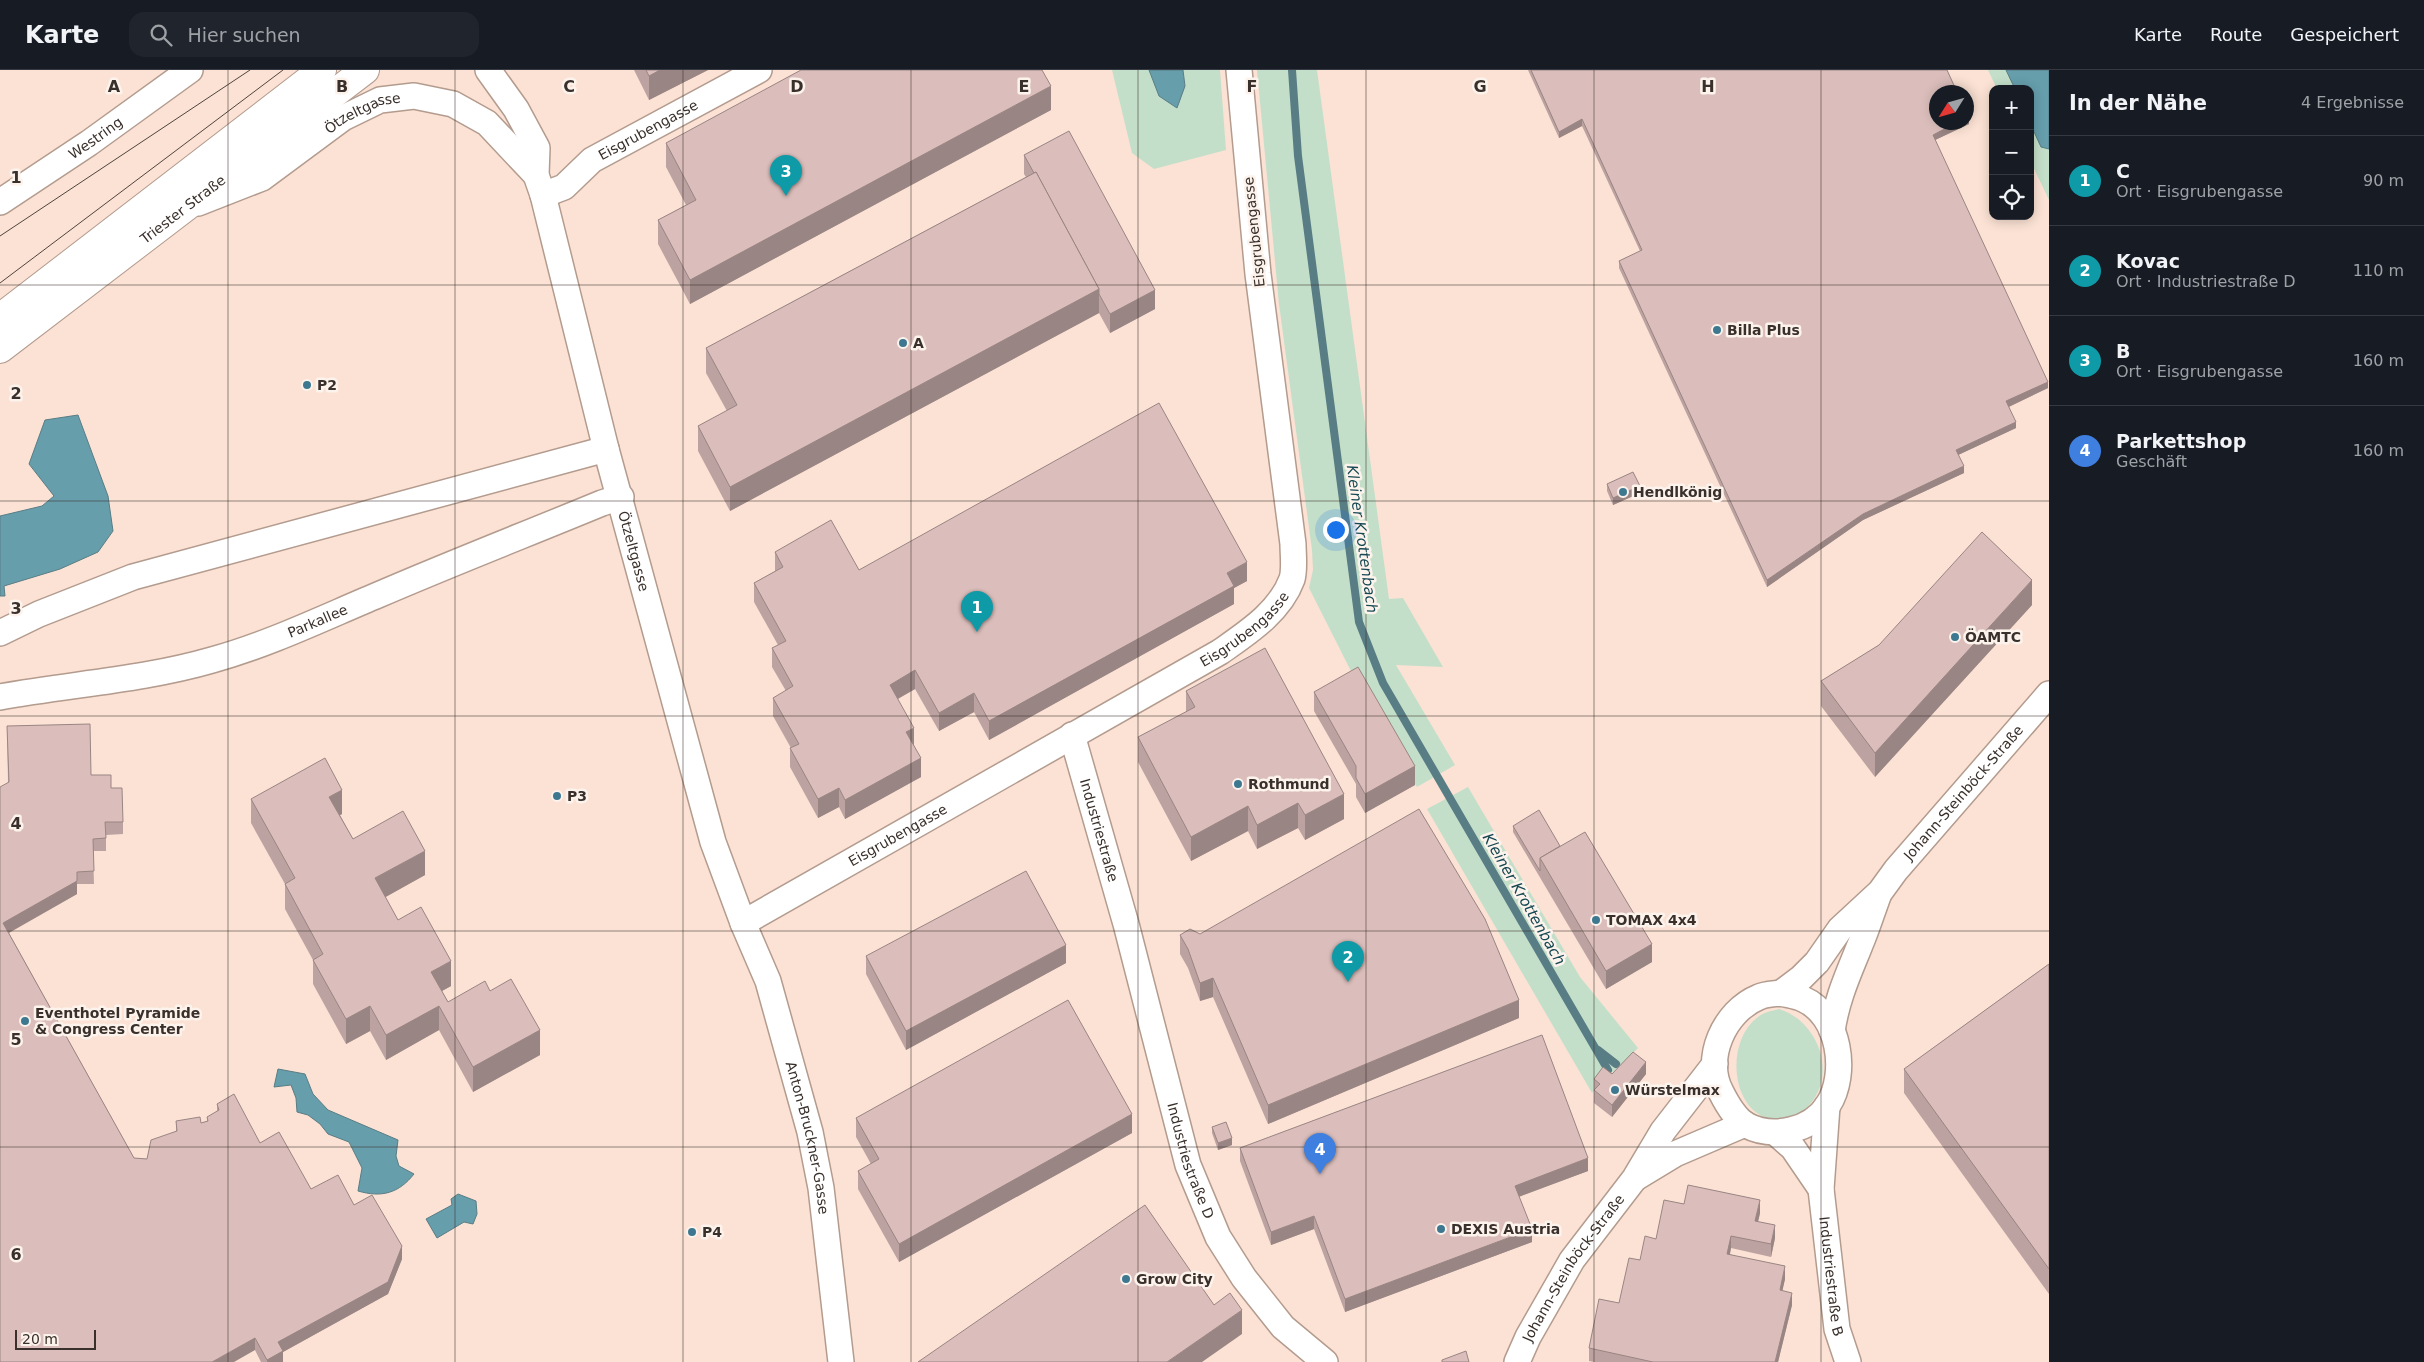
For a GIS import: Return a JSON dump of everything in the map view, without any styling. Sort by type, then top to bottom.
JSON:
[{"type":"main road","name":"Triester Straße","points":[[0,318],[322,70]]},
{"type":"main road","name":"Triester Straße","points":[[0,349],[365,70]]},
{"type":"street","name":"Westring","points":[[0,202],[89,142],[190,70]]},
{"type":"street","name":"Ötzeltgasse","points":[[488,70],[516,108],[537,148],[539,185],[606,449],[621,497],[712,842],[743,923]]},
{"type":"street","name":"Eisgrubengasse","points":[[539,185],[564,187],[592,160],[759,70]]},
{"type":"street","name":"Eisgrubengasse","points":[[743,923],[1220,652],[1250,632],[1278,605],[1292,578],[1293,544],[1258,274],[1239,70]]},
{"type":"street","name":"Ötzeltgasse","points":[[183,209],[262,178],[343,118],[380,100],[414,96],[453,104],[487,123],[539,185]]},
{"type":"street","points":[[0,633],[39,614],[134,577],[606,449]]},
{"type":"street","name":"Parkallee","points":[[0,697],[41,689],[131,679],[212,661],[272,642],[385,592],[602,503],[621,497]]},
{"type":"street","name":"Johann-Steinböck-Straße","points":[[1781,993],[1802,978],[1817,962],[1840,929],[1880,892],[1896,870],[2049,694]]},
{"type":"street","name":"Industriestraße","points":[[1072,735],[1126,924]]},
{"type":"street","name":"Johann-Steinböck-Straße","points":[[1832,1030],[1844,978],[1860,945],[1880,892]]},
{"type":"street","name":"Anton-Bruckner-Gasse","points":[[743,923],[768,981],[810,1132],[821,1188],[841,1362]]},
{"type":"street","name":"Industriestraße D","points":[[1126,924],[1188,1165],[1218,1237],[1244,1278],[1283,1327],[1325,1362]]},
{"type":"street","points":[[1781,993],[1804,999],[1818,1010],[1832,1030],[1839,1054],[1840,1075],[1827,1106],[1810,1122],[1795,1129],[1776,1133],[1763,1131],[1745,1124],[1730,1110],[1719,1090],[1715,1064],[1720,1037],[1727,1022],[1759,997],[1781,993]]},
{"type":"street","name":"Johann-Steinböck-Straße","points":[[1517,1362],[1528,1337],[1572,1260],[1635,1178],[1663,1131],[1715,1064]]},
{"type":"street","name":"Industriestraße B","points":[[1827,1106],[1821,1189],[1837,1329],[1848,1362]]},
{"type":"street","name":"Johann-Steinböck-Straße","points":[[1635,1178],[1675,1154],[1745,1124]]},
{"type":"street","name":"Industriestraße B","points":[[1776,1133],[1793,1148],[1821,1189]]},
{"type":"green space","points":[[1112,70],[1149,70],[1159,96],[1185,86],[1183,70],[1220,70],[1226,150],[1154,169],[1132,153]]},
{"type":"green space","points":[[1257,70],[1317,70],[1389,599],[1403,598],[1443,667],[1396,665],[1455,765],[1417,787],[1358,685],[1309,588],[1313,570],[1312,550],[1279,304]]},
{"type":"green space","points":[[1988,70],[2049,70],[2049,200],[2034,168],[2034,85],[1995,85]]},
{"type":"green space","points":[[1468,787],[1580,977],[1638,1048],[1592,1093],[1427,809]]},
{"type":"green space","points":[[1779,1009],[1794,1016],[1806,1026],[1815,1039],[1821,1054],[1823,1069],[1821,1084],[1814,1099],[1798,1115],[1789,1119],[1779,1120],[1763,1117],[1751,1107],[1742,1094],[1737,1078],[1737,1061],[1740,1044],[1747,1029],[1760,1015]]},
{"type":"water","points":[[1149,70],[1183,70],[1185,86],[1177,108],[1159,96]]},
{"type":"water","points":[[2006,70],[2049,70],[2049,149],[2041,147],[2034,132],[2034,85],[2013,85]]},
{"type":"water","points":[[78,415],[108,496],[113,531],[98,552],[60,569],[4,586],[5,596],[0,596],[0,516],[42,506],[54,496],[29,464],[45,420]]},
{"type":"water","points":[[278,1069],[305,1074],[313,1094],[328,1110],[398,1140],[396,1156],[399,1166],[414,1174],[396,1190],[382,1194],[358,1191],[362,1168],[349,1142],[328,1134],[320,1124],[308,1115],[297,1112],[296,1098],[291,1085],[274,1087]]},
{"type":"water","points":[[458,1194],[476,1201],[477,1214],[473,1224],[464,1222],[437,1238],[426,1219],[452,1205],[451,1199]]},
{"type":"building","points":[[646,70],[660,70],[649,76]]},
{"type":"building","points":[[801,70],[1042,70],[1051,86],[690,280],[658,220],[696,200],[666,143]]},
{"type":"building","points":[[1531,70],[1947,70],[1954,85],[1929,85],[1929,130],[1943,130],[1933,135],[2048,382],[2006,401],[2016,422],[1956,450],[1964,466],[1863,514],[1767,580],[1619,261],[1642,250],[1582,119],[1559,132]]},
{"type":"building","points":[[1069,131],[1155,290],[1110,314],[1099,294],[1099,289],[1036,172],[1034,173],[1024,155]]},
{"type":"building","name":"A","points":[[1036,172],[1099,289],[730,487],[698,426],[737,405],[706,348]]},
{"type":"building","points":[[1159,403],[1247,562],[1227,573],[1234,586],[989,721],[974,693],[939,713],[915,670],[890,685],[914,728],[906,732],[921,758],[845,800],[839,788],[818,799],[790,748],[799,744],[773,698],[793,686],[772,648],[786,641],[754,583],[783,567],[775,552],[831,520],[859,570]]},
{"type":"building","points":[[1633,472],[1640,486],[1613,498],[1607,484]]},
{"type":"building","name":"ÖAMTC","points":[[1982,532],[2032,580],[1875,753],[1821,681],[1879,645]]},
{"type":"building","name":"Rothmund","points":[[1265,648],[1344,794],[1305,815],[1298,803],[1257,825],[1248,806],[1191,837],[1138,737],[1195,707],[1186,691]]},
{"type":"building","points":[[1358,667],[1415,766],[1365,794],[1356,778],[1356,766],[1314,692]]},
{"type":"building","name":"Eventhotel Pyramide & Congress Center","points":[[90,724],[91,775],[111,775],[111,788],[122,788],[123,822],[105,822],[106,838],[93,839],[94,871],[77,872],[77,881],[3,923],[134,1158],[147,1159],[151,1140],[177,1131],[176,1121],[200,1117],[201,1123],[208,1121],[207,1117],[219,1110],[217,1104],[234,1094],[260,1143],[279,1132],[311,1189],[338,1175],[354,1205],[372,1195],[402,1246],[388,1282],[278,1342],[283,1351],[267,1360],[255,1338],[212,1362],[0,1362],[0,787],[9,782],[7,726]]},
{"type":"building","points":[[325,758],[342,790],[329,797],[353,839],[403,811],[425,851],[375,878],[398,920],[421,907],[451,961],[431,972],[448,1002],[485,981],[490,991],[511,979],[540,1030],[473,1067],[439,1006],[386,1035],[370,1006],[346,1019],[313,960],[323,954],[285,884],[295,878],[251,799]]},
{"type":"building","points":[[1419,809],[1485,919],[1519,1000],[1268,1105],[1213,978],[1200,983],[1188,949],[1180,935],[1190,929],[1200,934]]},
{"type":"building","points":[[1539,810],[1560,846],[1540,858],[1540,871],[1513,826]]},
{"type":"building","name":"TOMAX 4x4","points":[[1585,832],[1652,944],[1606,971],[1540,858]]},
{"type":"building","points":[[1026,871],[1066,945],[906,1031],[866,956]]},
{"type":"building","points":[[2049,964],[2049,1269],[1904,1069]]},
{"type":"building","points":[[1068,1000],[1132,1114],[899,1244],[858,1171],[879,1159],[856,1118]]},
{"type":"building","points":[[1542,1035],[1588,1158],[1515,1186],[1532,1229],[1345,1299],[1314,1216],[1271,1232],[1240,1148]]},
{"type":"building","points":[[1633,1052],[1646,1062],[1612,1105],[1594,1090],[1600,1084],[1594,1079],[1603,1067],[1612,1074]]},
{"type":"building","points":[[1226,1122],[1232,1138],[1218,1143],[1212,1127]]},
{"type":"building","points":[[1688,1185],[1760,1200],[1755,1221],[1775,1225],[1771,1244],[1731,1236],[1727,1254],[1785,1266],[1780,1290],[1792,1293],[1775,1362],[1653,1362],[1589,1348],[1599,1299],[1619,1303],[1629,1258],[1640,1260],[1645,1236],[1656,1239],[1664,1200],[1684,1204]]},
{"type":"building","name":"Grow City","points":[[1145,1205],[1214,1305],[1230,1293],[1242,1310],[1167,1362],[918,1362]]},
{"type":"building","points":[[1466,1351],[1469,1362],[1442,1362],[1442,1360]]},
{"type":"waterway","name":"Kleiner Krottenbach","points":[[1292,70],[1298,156],[1359,622],[1383,683],[1608,1070]]},
{"type":"waterway","points":[[1598,1050],[1616,1064]]},
{"type":"tram line","points":[[0,236],[250,70]]},
{"type":"tram line","points":[[0,283],[283,70]]},
{"type":"place","name":"B","points":[[786,196]]},
{"type":"place","name":"Billa Plus","points":[[1717,330]]},
{"type":"place","name":"A","points":[[903,343]]},
{"type":"place","name":"P2","points":[[307,385]]},
{"type":"place","name":"Hendlkönig","points":[[1623,492]]},
{"type":"place","name":"C","points":[[977,632]]},
{"type":"place","name":"ÖAMTC","points":[[1955,637]]},
{"type":"place","name":"Rothmund","points":[[1238,784]]},
{"type":"place","name":"P3","points":[[557,796]]},
{"type":"place","name":"TOMAX 4x4","points":[[1596,920]]},
{"type":"place","name":"Kovac","points":[[1348,982]]},
{"type":"place","name":"Eventhotel Pyramide & Congress Center","points":[[25,1021]]},
{"type":"place","name":"Würstelmax","points":[[1615,1090]]},
{"type":"place","name":"Parkettshop","points":[[1320,1174]]},
{"type":"place","name":"DEXIS Austria","points":[[1441,1229]]},
{"type":"place","name":"P4","points":[[692,1232]]},
{"type":"place","name":"Grow City","points":[[1126,1279]]}]
